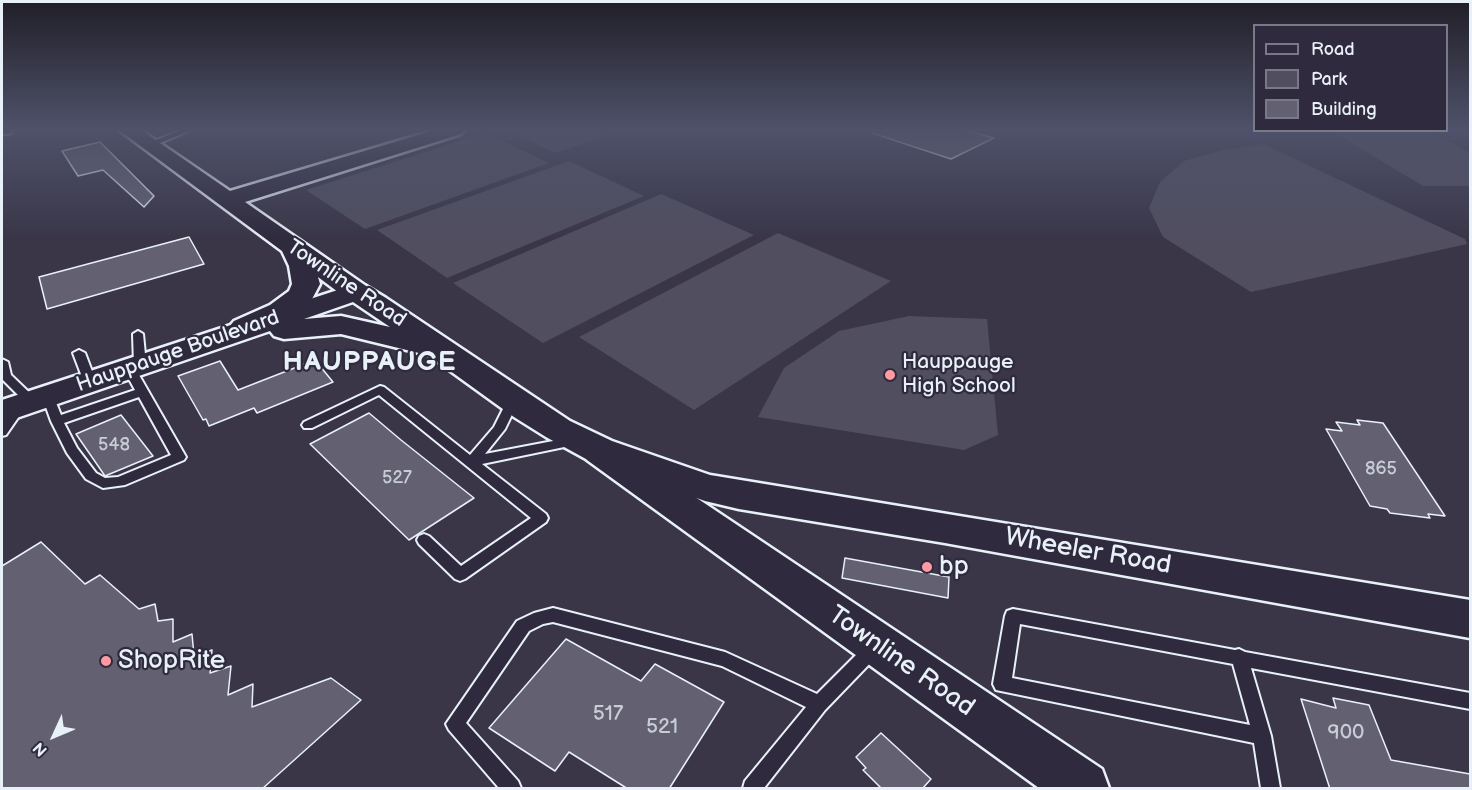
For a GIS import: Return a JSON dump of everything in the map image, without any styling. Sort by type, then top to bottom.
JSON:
[{"type":"main road","name":"Townline Road","points":[[182,167],[294,249],[513,400],[589,445],[721,505],[877,645],[1083,789]]},
{"type":"main road","points":[[229,200],[334,167]]},
{"type":"main road","points":[[192,174],[232,185],[246,186],[317,172]]},
{"type":"main road","points":[[269,230],[264,214],[264,204],[270,196],[293,182],[317,172]]},
{"type":"main road","points":[[193,347],[280,311],[301,295],[306,284],[302,266],[294,249]]},
{"type":"main road","name":"Hauppauge Boulevard","points":[[32,407],[84,367],[137,365],[356,292]]},
{"type":"main road","points":[[193,347],[295,328],[341,326],[365,329],[441,349]]},
{"type":"main road","name":"Townline Road","points":[[589,445],[721,505]]},
{"type":"main road","name":"Wheeler Road","points":[[721,505],[969,532],[1470,618]]},
{"type":"lane","points":[[2,362],[5,376],[32,407],[72,450],[91,476],[103,483],[120,482],[179,457],[137,365],[32,407],[2,432]]},
{"type":"lane","points":[[308,425],[380,390],[541,518],[460,575],[424,540]]},
{"type":"lane","points":[[472,461],[499,429],[513,400]]},
{"type":"lane","points":[[472,461],[589,445]]},
{"type":"lane","points":[[512,789],[455,724],[523,626],[540,618],[554,615],[725,659],[819,704]]},
{"type":"lane","points":[[1262,736],[1002,684],[1013,616],[1239,656],[1470,701]]},
{"type":"lane","points":[[752,789],[819,704],[877,645]]},
{"type":"lane","points":[[1239,656],[1262,736],[1270,789]]},
{"type":"green space","points":[[379,167],[538,167],[365,229],[306,190]]},
{"type":"green space","points":[[553,167],[582,167],[644,196],[447,278],[377,230]]},
{"type":"green space","points":[[1177,167],[1312,167],[1465,239],[1467,244],[1251,292],[1163,237],[1149,208],[1160,182]]},
{"type":"green space","points":[[1391,167],[1470,167],[1470,186],[1423,186]]},
{"type":"green space","points":[[661,194],[754,235],[543,343],[453,283]]},
{"type":"green space","points":[[778,233],[891,281],[694,410],[579,337]]},
{"type":"green space","points":[[909,316],[987,319],[998,435],[964,450],[758,417],[784,368],[839,331]]},
{"type":"building","points":[[72,167],[125,167],[154,196],[144,207],[103,170],[78,176]]},
{"type":"building","points":[[189,237],[204,264],[47,309],[39,277]]},
{"type":"building","points":[[315,360],[333,382],[257,413],[254,408],[209,426],[206,419],[203,420],[178,376],[220,361],[238,390]]},
{"type":"building","points":[[369,413],[474,498],[409,540],[310,444]]},
{"type":"building","points":[[121,415],[153,456],[105,476],[76,434]]},
{"type":"building","points":[[1357,420],[1383,423],[1445,516],[1428,514],[1430,518],[1390,513],[1387,509],[1370,506],[1326,429],[1342,431],[1336,422],[1360,425]]},
{"type":"building","name":"ShopRite","points":[[41,542],[85,584],[100,575],[139,609],[155,604],[158,621],[173,619],[173,642],[192,634],[194,656],[212,650],[210,673],[231,666],[228,695],[253,684],[252,707],[331,678],[361,700],[262,789],[2,789],[2,566]]},
{"type":"building","points":[[845,558],[949,577],[948,598],[842,578]]},
{"type":"building","points":[[566,639],[641,681],[655,664],[724,702],[669,789],[628,789],[569,752],[555,771],[489,728]]},
{"type":"building","points":[[1333,698],[1369,705],[1391,760],[1470,774],[1470,789],[1330,789],[1301,699],[1336,708]]},
{"type":"building","points":[[881,733],[931,779],[922,789],[882,789],[863,770],[866,768],[856,757]]},
{"type":"place","name":"Hauppauge High School","points":[[890,375]]},
{"type":"place","name":"bp","points":[[927,567]]},
{"type":"place","name":"ShopRite","points":[[106,661]]},
{"type":"district","name":"HAUPPAUGE","points":[[370,363]]}]
